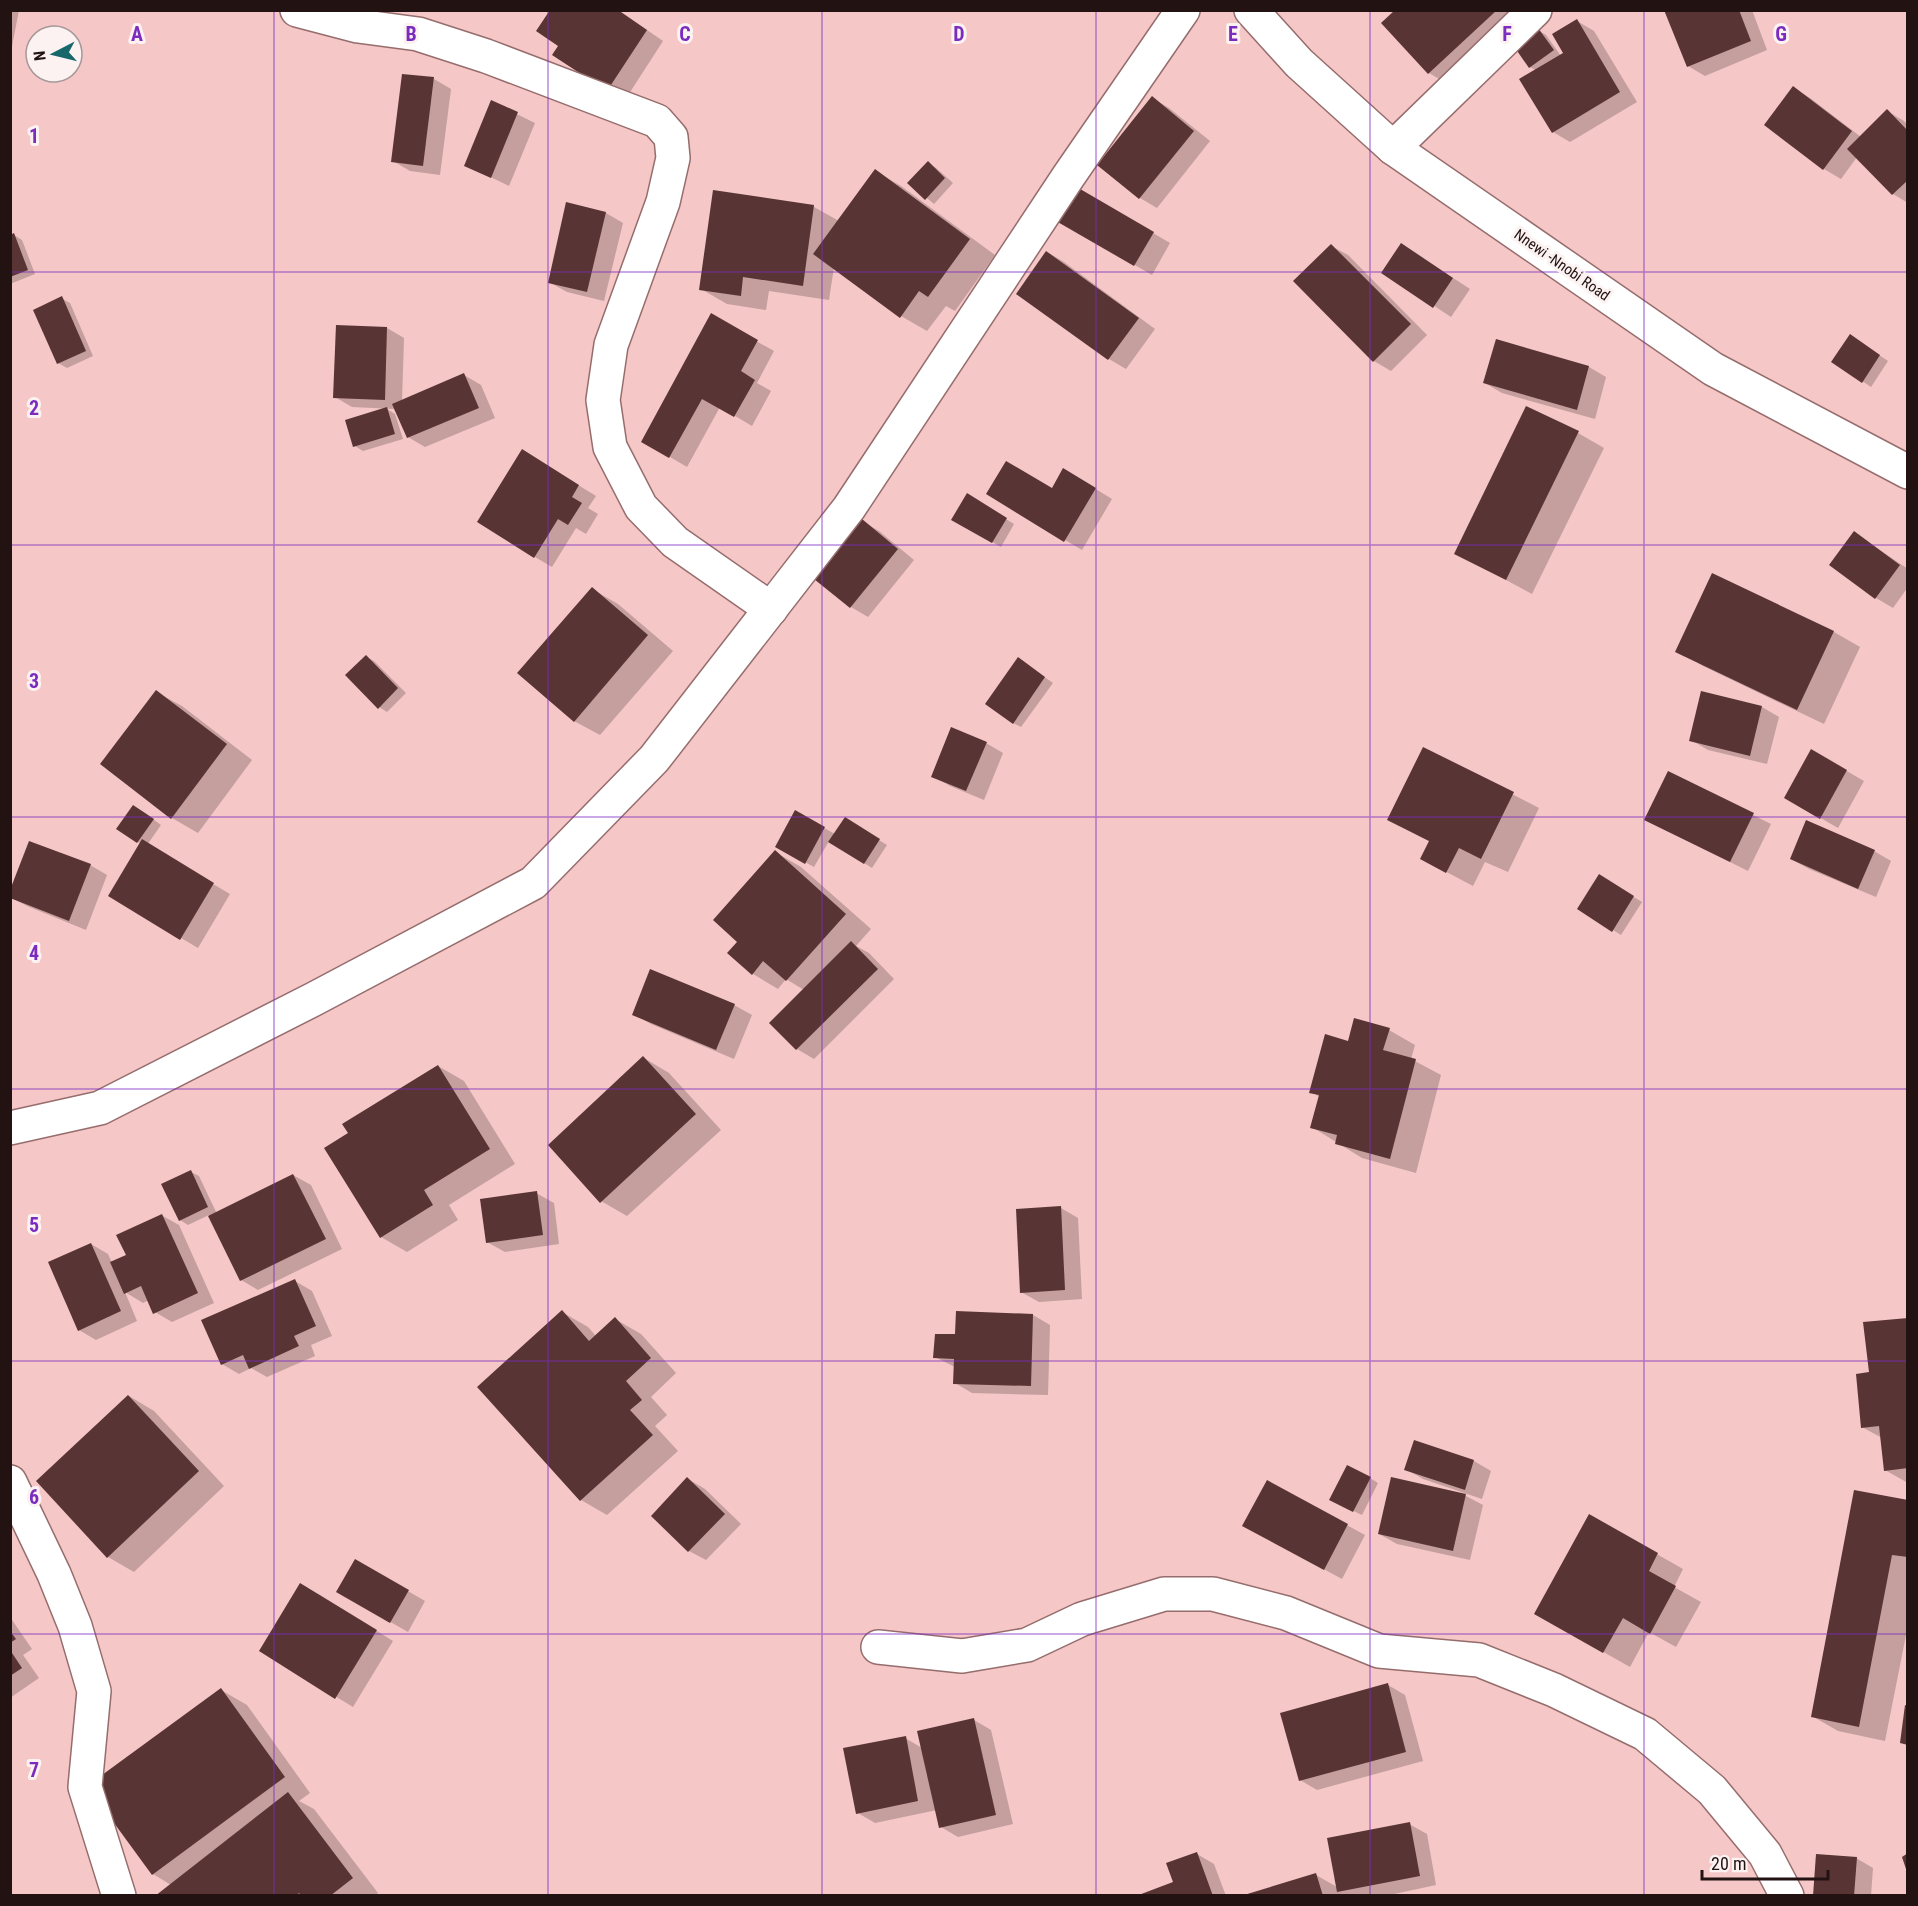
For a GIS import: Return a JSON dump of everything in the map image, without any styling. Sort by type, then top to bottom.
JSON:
[{"type":"street","points":[[297,10],[358,26],[418,34],[486,56],[657,121],[671,137],[673,158],[663,202],[611,345],[603,400],[610,447],[641,507],[675,542],[771,609]]},
{"type":"street","points":[[10,1128],[100,1108],[314,999],[533,882],[654,759],[849,508],[1068,177],[1183,10]]},
{"type":"street","name":"Nnewi -Nnobi Road","points":[[1251,10],[1299,63],[1392,148],[1713,369],[1908,472]]},
{"type":"street","points":[[1392,148],[1535,10]]},
{"type":"street","points":[[10,1482],[54,1574],[75,1626],[94,1691],[86,1787],[119,1896]]},
{"type":"street","points":[[878,1647],[962,1656],[1027,1645],[1082,1619],[1164,1594],[1213,1594],[1286,1613],[1379,1651],[1479,1660],[1554,1690],[1645,1734],[1712,1790],[1764,1854],[1787,1896]]},
{"type":"building","points":[[550,10],[618,10],[647,30],[607,91],[552,55],[558,46],[536,31]]},
{"type":"building","points":[[1395,10],[1497,10],[1428,74],[1381,23]]},
{"type":"building","points":[[1664,10],[1739,10],[1751,41],[1687,67]]},
{"type":"building","points":[[1577,19],[1620,92],[1552,133],[1519,79],[1563,53],[1552,34]]},
{"type":"building","points":[[1538,28],[1554,50],[1529,68],[1513,45]]},
{"type":"building","points":[[402,74],[434,77],[423,166],[391,162]]},
{"type":"building","points":[[1793,86],[1852,131],[1823,170],[1764,125]]},
{"type":"building","points":[[1152,96],[1194,131],[1139,199],[1097,165]]},
{"type":"building","points":[[491,100],[518,112],[491,178],[464,166]]},
{"type":"building","points":[[1887,109],[1908,131],[1908,180],[1892,195],[1847,149]]},
{"type":"building","points":[[928,161],[945,178],[925,200],[907,183]]},
{"type":"building","points":[[875,169],[970,239],[928,297],[919,291],[900,318],[813,254]]},
{"type":"building","points":[[1075,186],[1154,232],[1134,266],[1056,221]]},
{"type":"building","points":[[713,190],[814,205],[803,286],[743,277],[741,296],[699,290]]},
{"type":"building","points":[[566,202],[606,212],[587,292],[548,283]]},
{"type":"building","points":[[14,233],[28,270],[10,277],[10,235]]},
{"type":"building","points":[[1401,243],[1453,278],[1433,308],[1381,273]]},
{"type":"building","points":[[1331,244],[1411,324],[1373,362],[1293,281]]},
{"type":"building","points":[[1046,251],[1139,318],[1108,360],[1016,294]]},
{"type":"building","points":[[62,296],[86,351],[57,364],[33,310]]},
{"type":"building","points":[[711,313],[758,340],[741,371],[755,380],[734,417],[702,399],[669,458],[641,442]]},
{"type":"building","points":[[336,325],[387,327],[385,400],[333,398]]},
{"type":"building","points":[[1850,334],[1880,355],[1862,383],[1831,362]]},
{"type":"building","points":[[1496,339],[1589,366],[1577,410],[1483,383]]},
{"type":"building","points":[[464,373],[479,408],[407,438],[392,404]]},
{"type":"building","points":[[1526,406],[1579,431],[1506,580],[1454,554]]},
{"type":"building","points":[[387,407],[395,434],[353,447],[345,420]]},
{"type":"building","points":[[522,449],[579,485],[572,497],[582,503],[568,525],[558,519],[534,558],[477,522]]},
{"type":"building","points":[[1006,461],[1052,488],[1063,468],[1096,488],[1064,542],[986,494]]},
{"type":"building","points":[[967,493],[1007,518],[992,543],[951,520]]},
{"type":"building","points":[[862,519],[898,549],[850,608],[814,579]]},
{"type":"building","points":[[1854,531],[1900,565],[1875,599],[1829,565]]},
{"type":"building","points":[[1712,573],[1834,631],[1797,710],[1675,652]]},
{"type":"building","points":[[592,587],[648,635],[574,722],[517,673]]},
{"type":"building","points":[[366,655],[398,688],[378,709],[345,675]]},
{"type":"building","points":[[1018,657],[1045,677],[1013,724],[985,704]]},
{"type":"building","points":[[156,690],[227,744],[171,819],[100,764]]},
{"type":"building","points":[[1701,691],[1762,706],[1750,756],[1689,741]]},
{"type":"building","points":[[951,727],[987,742],[966,791],[931,777]]},
{"type":"building","points":[[1423,747],[1514,792],[1481,859],[1459,848],[1446,873],[1420,859],[1429,841],[1387,820]]},
{"type":"building","points":[[1811,749],[1847,770],[1820,819],[1784,798]]},
{"type":"building","points":[[1668,771],[1754,813],[1730,862],[1644,820]]},
{"type":"building","points":[[133,805],[154,819],[137,843],[116,829]]},
{"type":"building","points":[[795,810],[825,827],[805,864],[775,847]]},
{"type":"building","points":[[845,817],[880,839],[864,864],[828,842]]},
{"type":"building","points":[[1806,820],[1875,850],[1858,889],[1790,859]]},
{"type":"building","points":[[142,839],[214,883],[180,940],[108,896]]},
{"type":"building","points":[[29,841],[91,864],[69,921],[10,898],[10,890]]},
{"type":"building","points":[[775,850],[846,914],[786,981],[763,961],[752,975],[727,953],[737,942],[713,920]]},
{"type":"building","points":[[1599,874],[1634,896],[1612,932],[1577,909]]},
{"type":"building","points":[[851,941],[878,969],[796,1050],[769,1023]]},
{"type":"building","points":[[650,969],[735,1004],[716,1050],[632,1015]]},
{"type":"building","points":[[1354,1018],[1390,1028],[1383,1050],[1416,1059],[1390,1159],[1335,1144],[1337,1135],[1310,1128],[1319,1095],[1309,1093],[1325,1034],[1348,1041]]},
{"type":"building","points":[[643,1056],[696,1114],[600,1203],[548,1145]]},
{"type":"building","points":[[438,1065],[490,1149],[424,1190],[433,1205],[380,1238],[324,1148],[348,1133],[342,1124]]},
{"type":"building","points":[[191,1170],[208,1207],[179,1221],[161,1184]]},
{"type":"building","points":[[293,1174],[326,1239],[240,1281],[208,1216]]},
{"type":"building","points":[[537,1191],[543,1235],[486,1243],[480,1199]]},
{"type":"building","points":[[1061,1206],[1065,1290],[1020,1293],[1016,1209]]},
{"type":"building","points":[[162,1214],[198,1293],[153,1314],[141,1286],[124,1294],[110,1262],[126,1255],[116,1235]]},
{"type":"building","points":[[91,1243],[121,1311],[78,1331],[48,1262]]},
{"type":"building","points":[[295,1279],[316,1326],[294,1336],[299,1346],[249,1369],[243,1355],[221,1365],[201,1320]]},
{"type":"building","points":[[562,1310],[589,1341],[615,1317],[651,1358],[626,1381],[642,1400],[630,1410],[653,1435],[580,1501],[477,1387]]},
{"type":"building","points":[[956,1311],[1033,1314],[1031,1386],[953,1384],[954,1359],[933,1358],[935,1334],[955,1334]]},
{"type":"building","points":[[1908,1318],[1908,1468],[1884,1471],[1879,1426],[1861,1428],[1856,1374],[1869,1372],[1863,1322]]},
{"type":"building","points":[[128,1395],[199,1471],[107,1558],[36,1481]]},
{"type":"building","points":[[1414,1440],[1474,1460],[1465,1490],[1404,1470]]},
{"type":"building","points":[[1347,1465],[1371,1477],[1353,1512],[1329,1500]]},
{"type":"building","points":[[687,1477],[725,1514],[688,1552],[651,1516]]},
{"type":"building","points":[[1391,1477],[1466,1494],[1453,1551],[1378,1534]]},
{"type":"building","points":[[1267,1480],[1348,1524],[1324,1570],[1242,1526]]},
{"type":"building","points":[[1854,1490],[1908,1500],[1908,1557],[1892,1555],[1859,1727],[1811,1717]]},
{"type":"building","points":[[1589,1514],[1658,1553],[1649,1571],[1676,1586],[1650,1634],[1623,1618],[1603,1653],[1534,1614]]},
{"type":"building","points":[[355,1559],[409,1590],[390,1623],[336,1592]]},
{"type":"building","points":[[300,1583],[377,1630],[335,1699],[259,1651]]},
{"type":"building","points":[[10,1631],[16,1639],[10,1643]]},
{"type":"building","points":[[10,1650],[22,1668],[10,1676]]},
{"type":"building","points":[[1388,1683],[1406,1752],[1299,1781],[1280,1713]]},
{"type":"building","points":[[221,1688],[285,1777],[152,1875],[87,1786]]},
{"type":"building","points":[[1905,1705],[1908,1706],[1908,1745],[1900,1743]]},
{"type":"building","points":[[974,1718],[996,1815],[939,1828],[917,1731]]},
{"type":"building","points":[[906,1736],[918,1801],[856,1814],[843,1748]]},
{"type":"building","points":[[288,1792],[353,1878],[330,1896],[301,1896],[299,1893],[296,1896],[155,1896]]},
{"type":"building","points":[[1410,1822],[1420,1876],[1337,1892],[1327,1838]]},
{"type":"building","points":[[1197,1852],[1213,1896],[1136,1896],[1173,1882],[1166,1863]]},
{"type":"building","points":[[1908,1853],[1908,1872],[1907,1872],[1902,1857]]},
{"type":"building","points":[[1816,1854],[1857,1857],[1854,1896],[1813,1896]]},
{"type":"building","points":[[1316,1873],[1323,1896],[1244,1896],[1244,1895]]}]
